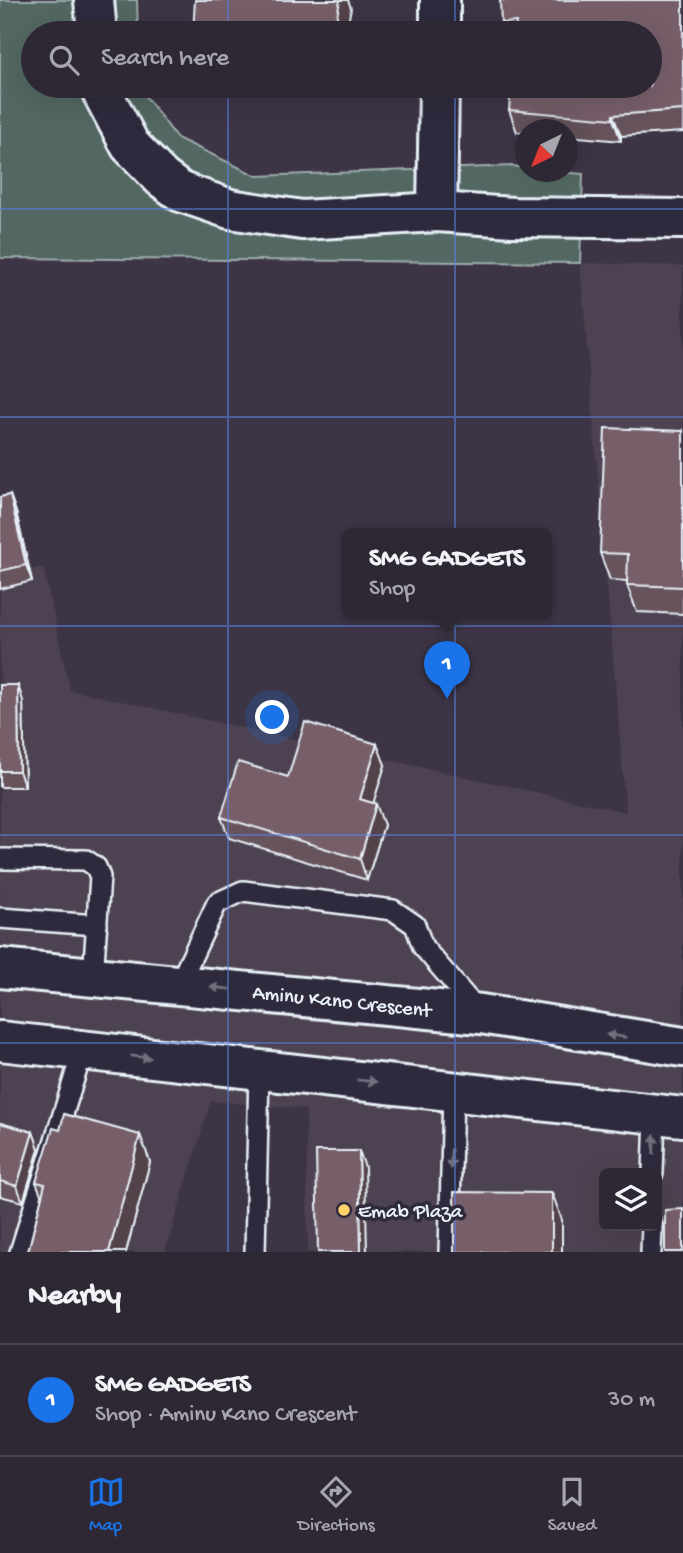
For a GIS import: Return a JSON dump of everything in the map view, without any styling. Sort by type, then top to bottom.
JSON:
[{"type":"main road","points":[[94,0],[96,21]]},
{"type":"main road","points":[[440,0],[440,21]]},
{"type":"main road","points":[[105,98],[130,145],[162,178],[181,192],[230,209],[302,219],[437,212],[513,217],[683,219]]},
{"type":"main road","points":[[437,212],[439,98]]},
{"type":"main road","name":"Aminu Kano Crescent","points":[[0,968],[481,1014],[683,1047]]},
{"type":"main road","points":[[0,1041],[669,1116]]},
{"type":"lane","points":[[0,859],[86,860],[96,867],[100,877],[93,976]]},
{"type":"lane","points":[[180,984],[217,903],[243,891],[393,910],[415,925],[423,947],[481,1014]]},
{"type":"lane","points":[[0,918],[97,925]]},
{"type":"lane","points":[[20,1252],[83,1050]]},
{"type":"lane","points":[[255,1252],[259,1070]]},
{"type":"lane","points":[[449,1252],[453,1091]]},
{"type":"lane","points":[[654,1168],[669,1116]]},
{"type":"lane","points":[[651,1252],[652,1231]]},
{"type":"shaded area","points":[[580,263],[683,266],[683,1252],[308,1252],[306,1109],[211,1101],[165,1252],[0,1252],[0,578],[43,567],[70,690],[626,812]]},
{"type":"green space","points":[[0,0],[137,0],[138,21],[21,21],[21,98],[147,98],[177,138],[257,176],[513,166],[515,182],[578,182],[578,174],[583,174],[580,263],[0,258]]},
{"type":"building","points":[[195,0],[340,0],[336,21],[194,21]]},
{"type":"building","points":[[500,0],[683,0],[683,110],[613,115],[613,119],[509,110],[510,98],[662,98],[662,21],[501,21]]},
{"type":"building","points":[[605,428],[683,431],[683,587],[627,585],[628,554],[600,553]]},
{"type":"building","points":[[10,495],[26,565],[0,571],[0,497]]},
{"type":"building","points":[[0,685],[18,685],[19,771],[0,771]]},
{"type":"building","points":[[305,722],[377,744],[360,799],[376,804],[360,859],[221,817],[238,762],[288,777]]},
{"type":"building","points":[[64,1114],[140,1135],[109,1252],[28,1252],[45,1184],[36,1182],[53,1128],[60,1130]]},
{"type":"building","points":[[0,1123],[33,1132],[17,1186],[0,1181]]},
{"type":"building","name":"Emab Plaza","points":[[316,1151],[359,1151],[361,1252],[318,1252]]},
{"type":"building","points":[[454,1192],[552,1193],[552,1252],[454,1252]]},
{"type":"building","points":[[683,1209],[683,1252],[665,1252],[665,1210]]},
{"type":"place","name":"SMG GADGETS","points":[[447,699]]},
{"type":"place","name":"Emab Plaza","points":[[344,1210]]}]
